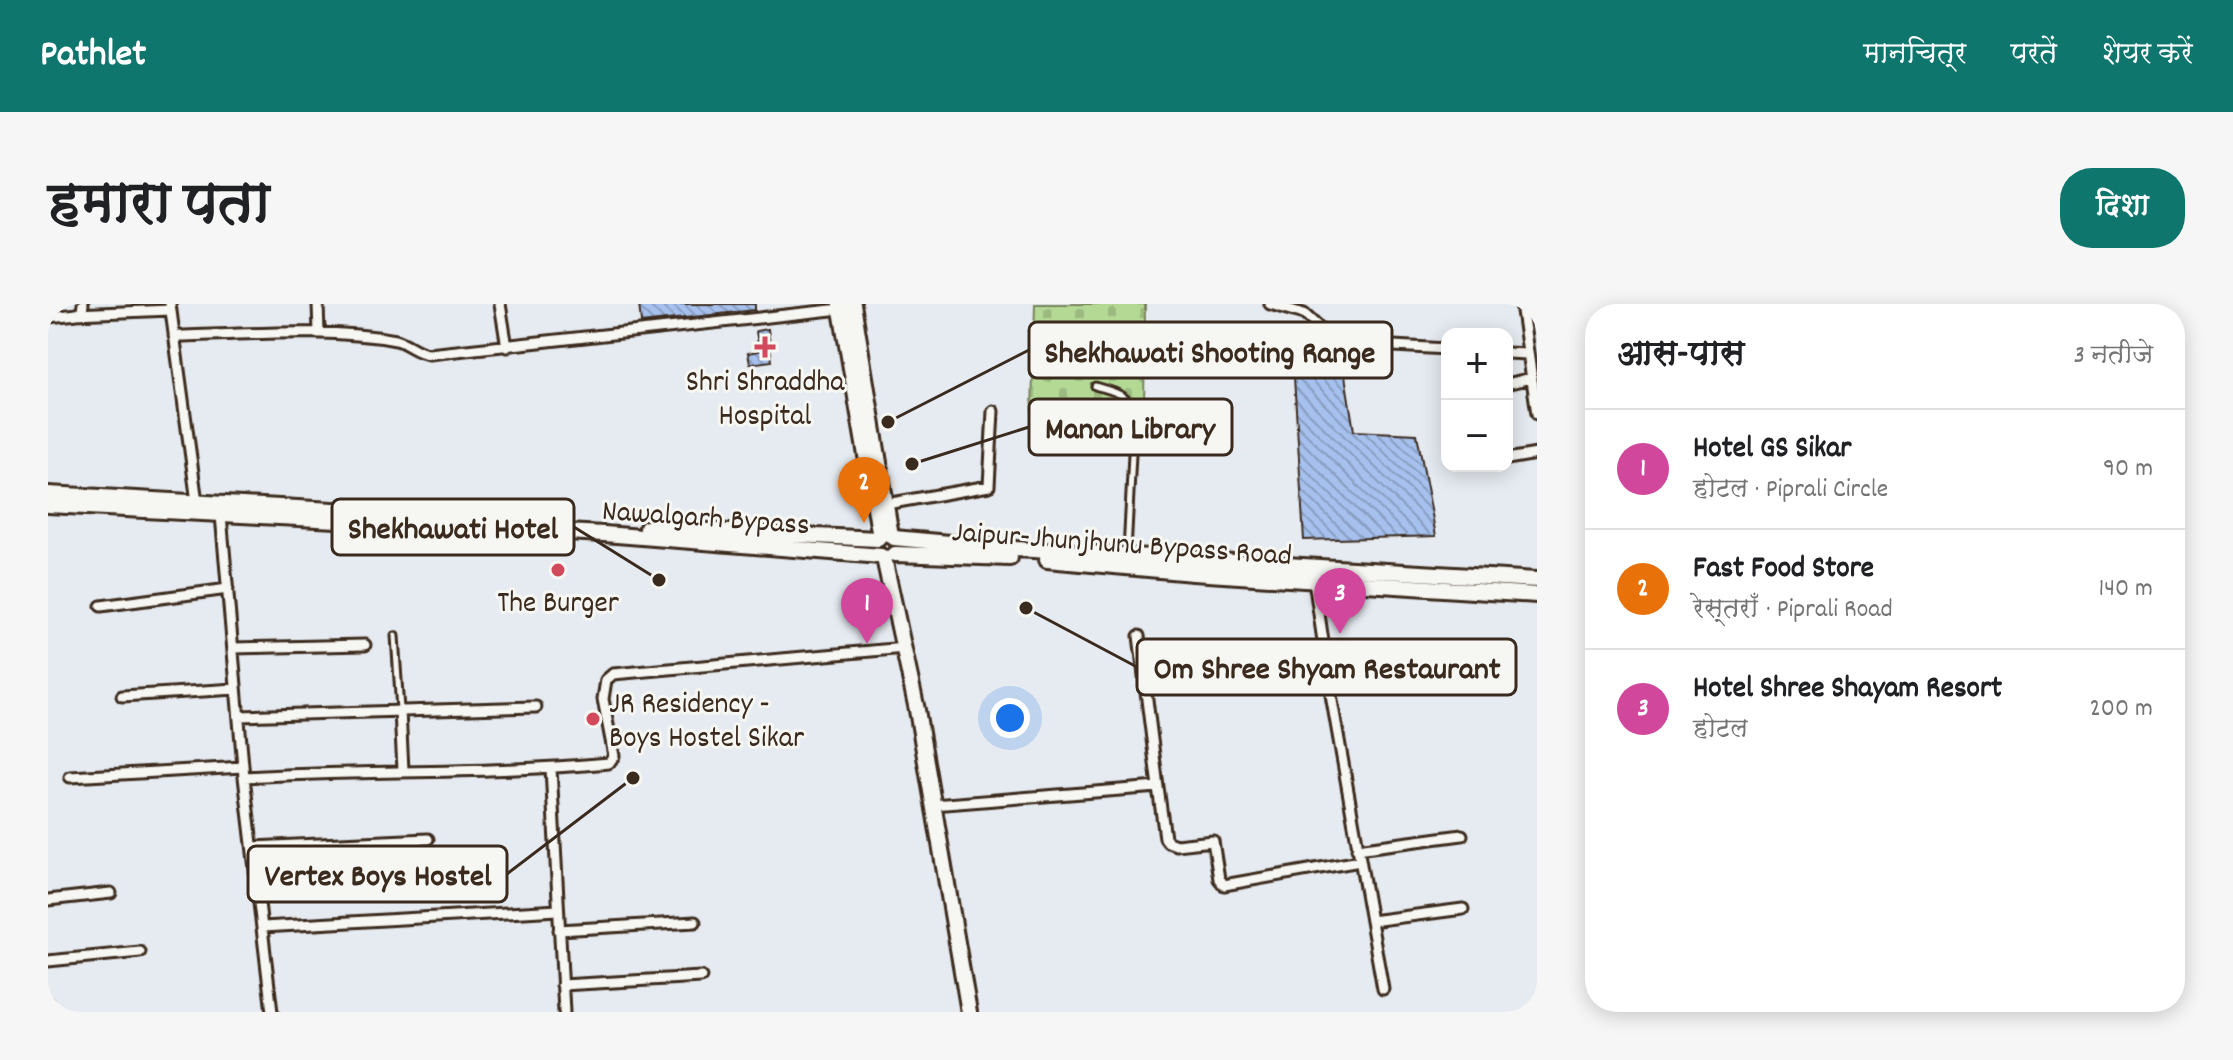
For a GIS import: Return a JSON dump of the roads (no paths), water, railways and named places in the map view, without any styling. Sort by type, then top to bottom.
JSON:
[{"type":"main road","points":[[845,306],[886,504],[886,538],[876,548],[888,556],[969,1012]]},
{"type":"main road","points":[[845,306],[886,538]]},
{"type":"main road","name":"Nawalgarh Bypass","points":[[48,494],[785,542],[888,556]]},
{"type":"main road","name":"Nawalgarh Bypass","points":[[48,505],[785,542],[886,538],[1016,554]]},
{"type":"main road","points":[[1016,554],[1127,555],[1537,580]]},
{"type":"main road","name":"Jaipur-Jhunjhunu Bypass Road","points":[[888,556],[1016,554],[1314,580],[1537,595]]},
{"type":"street","points":[[75,314],[82,311],[83,304]]},
{"type":"street","points":[[318,304],[319,333]]},
{"type":"street","points":[[500,304],[507,347]]},
{"type":"street","points":[[1270,304],[1304,314],[1340,343],[1441,349]]},
{"type":"street","points":[[1521,304],[1537,414]]},
{"type":"street","points":[[174,336],[319,333],[399,341],[429,354],[845,306]]},
{"type":"street","points":[[48,317],[170,307],[197,502]]},
{"type":"street","points":[[1525,343],[1537,342]]},
{"type":"street","points":[[1513,353],[1527,354]]},
{"type":"street","points":[[1513,382],[1531,378]]},
{"type":"street","points":[[886,504],[989,486],[993,411]]},
{"type":"street","points":[[1513,458],[1537,454]]},
{"type":"street","points":[[221,515],[244,772],[272,1012]]},
{"type":"street","points":[[1314,580],[1383,989]]},
{"type":"street","points":[[101,606],[228,589]]},
{"type":"street","points":[[1139,636],[1165,838],[1168,842],[1176,845],[1213,841],[1219,879],[1224,885],[1360,861]]},
{"type":"street","points":[[70,777],[551,768],[609,763],[614,756],[603,699],[606,680],[613,674],[904,641]]},
{"type":"street","points":[[233,648],[365,645]]},
{"type":"street","points":[[122,696],[236,689]]},
{"type":"street","points":[[239,716],[536,707]]},
{"type":"street","points":[[400,711],[403,770]]},
{"type":"street","points":[[551,768],[564,1012]]},
{"type":"street","points":[[933,805],[1158,787]]},
{"type":"street","points":[[1357,849],[1462,835]]},
{"type":"street","points":[[253,847],[428,839]]},
{"type":"street","points":[[48,900],[111,893]]},
{"type":"street","points":[[1371,921],[1463,909]]},
{"type":"street","points":[[263,927],[558,910]]},
{"type":"street","points":[[559,930],[695,922]]},
{"type":"street","points":[[48,961],[140,952]]},
{"type":"street","points":[[562,985],[701,977]]},
{"type":"street","points":[[48,1003],[50,1012]]},
{"type":"lane","points":[[1095,386],[1124,394],[1134,415],[1127,555]]},
{"type":"lane","points":[[395,636],[400,711]]},
{"type":"place","name":"Shri Shraddha Hospital","points":[[765,347]]},
{"type":"place","name":"Shekhawati Shooting Range","points":[[888,422]]},
{"type":"place","name":"Manan Library","points":[[912,464]]},
{"type":"place","name":"Fast Food Store","points":[[864,523]]},
{"type":"place","name":"The Burger","points":[[558,570]]},
{"type":"place","name":"Shekhawati Hotel","points":[[659,580]]},
{"type":"place","name":"Om Shree Shyam Restaurant","points":[[1026,608]]},
{"type":"place","name":"Hotel Shree Shayam Resort","points":[[1340,634]]},
{"type":"place","name":"Hotel GS Sikar","points":[[867,644]]},
{"type":"place","name":"JR Residency - Boys Hostel Sikar","points":[[593,719]]},
{"type":"place","name":"Vertex Boys Hostel","points":[[633,778]]}]
